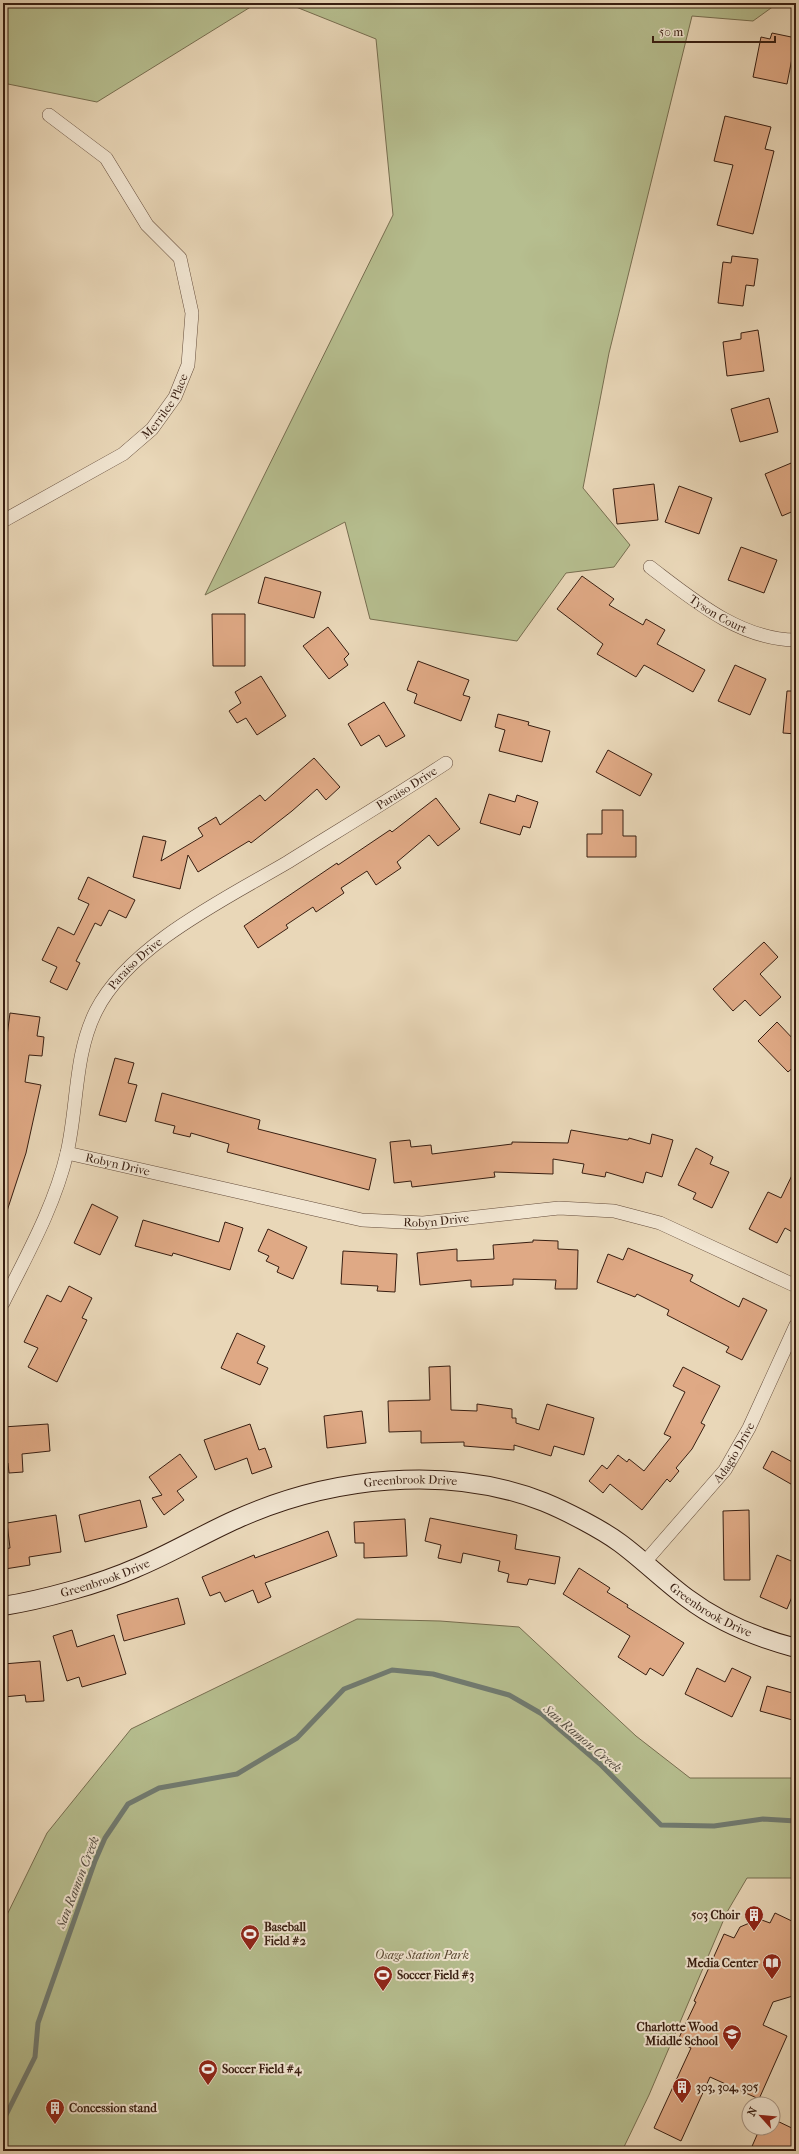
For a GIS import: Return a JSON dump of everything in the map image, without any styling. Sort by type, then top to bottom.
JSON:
[{"type":"street","name":"Merrilee Place","points":[[3,521],[123,454],[152,429],[175,397],[188,365],[192,313],[180,258],[147,225],[106,158],[49,115]]},
{"type":"street","name":"Tyson Court","points":[[650,567],[699,605],[746,630],[786,640],[796,640]]},
{"type":"street","name":"Paraiso Drive","points":[[3,1303],[48,1210],[67,1152],[81,1055],[96,1010],[121,975],[165,936],[374,810],[446,763]]},
{"type":"street","name":"Robyn Drive","points":[[67,1152],[362,1220],[423,1223],[559,1208],[614,1211],[660,1223],[796,1286]]},
{"type":"street","name":"Adagio Drive","points":[[644,1563],[725,1470],[749,1428],[796,1325]]},
{"type":"street","name":"Greenbrook Drive","points":[[3,1606],[53,1595],[135,1569],[236,1519],[266,1507],[311,1493],[370,1482],[421,1480],[462,1482],[508,1491],[545,1502],[618,1542],[688,1599],[728,1623],[764,1639],[796,1648]]},
{"type":"green space","points":[[3,3],[257,3],[97,102],[3,83]]},
{"type":"green space","points":[[286,3],[778,3],[753,21],[692,16],[609,353],[583,488],[630,545],[614,567],[566,573],[517,641],[370,619],[345,522],[205,595],[393,215],[376,39]]},
{"type":"green space","name":"Osage Station Park","points":[[357,1619],[440,1621],[519,1627],[636,1736],[690,1778],[796,1778],[796,1878],[747,1878],[727,1912],[649,2095],[622,2151],[3,2151],[3,1923],[47,1833],[131,1729]]},
{"type":"building","points":[[772,33],[796,38],[787,84],[753,77],[761,37],[770,39]]},
{"type":"building","points":[[725,116],[771,127],[765,149],[774,151],[753,234],[717,225],[733,165],[714,161]]},
{"type":"building","points":[[732,256],[758,259],[754,286],[746,285],[743,306],[718,303],[723,262],[731,263]]},
{"type":"building","points":[[758,330],[764,371],[727,376],[723,342],[741,339],[741,333]]},
{"type":"building","points":[[769,398],[778,432],[740,442],[731,409]]},
{"type":"building","points":[[796,461],[796,510],[782,516],[765,474]]},
{"type":"building","points":[[654,484],[658,520],[617,524],[613,489]]},
{"type":"building","points":[[679,486],[712,498],[699,534],[665,522]]},
{"type":"building","points":[[741,547],[777,560],[764,593],[728,580]]},
{"type":"building","points":[[582,576],[614,599],[609,605],[643,625],[646,619],[665,630],[657,644],[705,670],[693,692],[644,665],[636,677],[597,654],[603,644],[557,609]]},
{"type":"building","points":[[265,577],[321,592],[314,618],[258,603]]},
{"type":"building","points":[[212,614],[245,614],[245,666],[213,666]]},
{"type":"building","points":[[328,627],[349,654],[344,659],[348,665],[329,679],[303,646]]},
{"type":"building","points":[[418,661],[469,680],[463,695],[470,697],[461,721],[414,703],[417,694],[407,690]]},
{"type":"building","points":[[735,665],[766,679],[750,715],[718,701]]},
{"type":"building","points":[[261,676],[286,716],[257,735],[246,718],[237,723],[229,711],[241,703],[235,692]]},
{"type":"building","points":[[787,691],[796,691],[796,734],[783,733]]},
{"type":"building","points":[[384,702],[405,736],[386,747],[379,735],[361,746],[348,724]]},
{"type":"building","points":[[498,714],[529,722],[528,725],[550,731],[542,762],[499,751],[505,730],[495,727]]},
{"type":"building","points":[[608,750],[652,774],[640,796],[596,772]]},
{"type":"building","points":[[314,758],[340,787],[326,800],[317,789],[251,843],[249,841],[198,872],[188,855],[180,889],[133,877],[143,836],[166,841],[161,861],[203,836],[198,828],[216,817],[220,825],[260,795],[265,801]]},
{"type":"building","points":[[489,794],[515,802],[517,795],[538,802],[530,828],[523,826],[520,835],[480,823]]},
{"type":"building","points":[[436,798],[460,829],[438,846],[429,835],[397,862],[401,868],[376,885],[367,871],[341,888],[344,893],[316,912],[313,907],[286,925],[288,928],[258,948],[244,926],[337,863],[338,865],[390,830],[392,832]]},
{"type":"building","points":[[602,810],[623,810],[623,836],[636,836],[636,857],[587,857],[587,834],[602,834]]},
{"type":"building","points":[[88,877],[135,900],[126,918],[109,910],[101,926],[95,923],[76,961],[80,963],[67,990],[50,982],[57,967],[42,960],[58,927],[74,935],[89,904],[78,899]]},
{"type":"building","points":[[764,942],[778,957],[760,974],[781,997],[760,1016],[745,1000],[733,1011],[713,989]]},
{"type":"building","points":[[10,1013],[40,1017],[37,1036],[44,1037],[42,1056],[29,1055],[25,1082],[41,1085],[26,1153],[6,1214],[3,1214],[3,1067]]},
{"type":"building","points":[[777,1022],[796,1042],[796,1065],[788,1072],[758,1041]]},
{"type":"building","points":[[115,1058],[134,1063],[128,1083],[137,1085],[126,1122],[99,1115]]},
{"type":"building","points":[[162,1093],[260,1120],[258,1129],[376,1159],[369,1190],[227,1152],[229,1144],[191,1133],[190,1137],[173,1133],[175,1126],[155,1121]]},
{"type":"building","points":[[571,1130],[628,1140],[629,1138],[650,1144],[652,1134],[673,1140],[662,1177],[646,1172],[643,1183],[606,1172],[605,1177],[582,1173],[584,1164],[553,1159],[553,1174],[494,1172],[495,1177],[412,1187],[411,1181],[394,1183],[390,1142],[410,1140],[411,1147],[431,1145],[432,1154],[512,1144],[512,1142],[568,1143]]},
{"type":"building","points":[[696,1148],[713,1157],[710,1164],[729,1172],[712,1208],[693,1199],[696,1193],[678,1185]]},
{"type":"building","points":[[796,1167],[796,1234],[785,1228],[777,1243],[749,1229],[768,1192],[781,1198]]},
{"type":"building","points":[[92,1204],[118,1217],[100,1255],[74,1243]]},
{"type":"building","points":[[143,1220],[219,1242],[225,1222],[243,1228],[230,1270],[173,1253],[172,1256],[135,1246]]},
{"type":"building","points":[[268,1229],[307,1247],[293,1279],[277,1272],[279,1267],[266,1261],[269,1256],[258,1251]]},
{"type":"building","points":[[533,1240],[558,1241],[558,1249],[578,1250],[577,1289],[555,1289],[556,1280],[513,1279],[513,1285],[471,1287],[471,1280],[420,1285],[417,1253],[457,1249],[457,1261],[494,1259],[493,1245],[533,1242]]},
{"type":"building","points":[[628,1248],[693,1275],[690,1281],[739,1307],[743,1298],[767,1310],[742,1360],[726,1352],[729,1347],[667,1315],[669,1310],[637,1294],[635,1297],[597,1282],[608,1254],[623,1260]]},
{"type":"building","points":[[343,1251],[397,1254],[395,1292],[377,1291],[378,1286],[341,1284]]},
{"type":"building","points":[[69,1286],[92,1298],[82,1318],[87,1320],[57,1382],[28,1367],[38,1348],[24,1342],[47,1295],[61,1302]]},
{"type":"building","points":[[237,1333],[265,1346],[257,1363],[268,1368],[260,1385],[221,1368]]},
{"type":"building","points":[[450,1366],[451,1410],[477,1411],[477,1404],[512,1409],[512,1418],[516,1418],[516,1423],[539,1430],[547,1404],[594,1418],[584,1455],[554,1446],[551,1456],[514,1445],[514,1450],[464,1446],[464,1442],[421,1443],[421,1431],[389,1432],[388,1401],[430,1400],[429,1367]]},
{"type":"building","points":[[683,1367],[720,1386],[701,1423],[705,1425],[692,1449],[676,1468],[679,1471],[670,1482],[667,1479],[642,1510],[610,1484],[603,1493],[589,1481],[602,1465],[607,1469],[618,1455],[627,1462],[629,1459],[644,1471],[671,1437],[664,1434],[685,1392],[673,1386]]},
{"type":"building","points":[[362,1411],[366,1443],[327,1448],[324,1416]]},
{"type":"building","points":[[48,1424],[50,1451],[22,1454],[23,1472],[9,1473],[8,1463],[3,1463],[3,1427]]},
{"type":"building","points":[[250,1424],[259,1450],[265,1448],[272,1467],[252,1474],[247,1458],[215,1470],[204,1440]]},
{"type":"building","points":[[772,1451],[796,1464],[796,1487],[763,1468]]},
{"type":"building","points":[[180,1454],[197,1477],[177,1491],[184,1500],[164,1515],[152,1498],[162,1495],[149,1477]]},
{"type":"building","points":[[140,1500],[147,1527],[85,1542],[79,1515]]},
{"type":"building","points":[[749,1510],[750,1580],[724,1580],[723,1511]]},
{"type":"building","points":[[56,1515],[61,1552],[29,1557],[30,1565],[5,1569],[3,1549],[10,1548],[7,1523]]},
{"type":"building","points":[[430,1518],[517,1535],[515,1549],[560,1557],[555,1584],[529,1579],[527,1585],[507,1582],[509,1574],[498,1571],[500,1561],[463,1553],[461,1563],[438,1558],[441,1545],[425,1541]]},
{"type":"building","points":[[405,1519],[407,1556],[364,1558],[364,1543],[355,1543],[354,1522]]},
{"type":"building","points":[[328,1531],[337,1556],[265,1583],[271,1597],[258,1603],[253,1590],[225,1602],[220,1592],[210,1596],[202,1577],[254,1555],[255,1558]]},
{"type":"building","points":[[777,1555],[796,1563],[796,1587],[787,1609],[760,1597]]},
{"type":"building","points":[[579,1568],[610,1588],[607,1592],[628,1605],[627,1607],[684,1643],[663,1676],[650,1668],[646,1675],[618,1657],[630,1636],[563,1594]]},
{"type":"building","points":[[178,1598],[185,1624],[124,1641],[117,1615]]},
{"type":"building","points":[[72,1630],[77,1647],[114,1635],[126,1674],[82,1687],[79,1677],[67,1681],[53,1636]]},
{"type":"building","points":[[40,1661],[44,1701],[26,1702],[25,1695],[3,1697],[3,1664]]},
{"type":"building","points":[[697,1668],[725,1682],[732,1668],[751,1677],[732,1717],[685,1694]]},
{"type":"building","points":[[767,1686],[796,1694],[796,1721],[760,1711]]},
{"type":"building","points":[[775,1913],[796,1923],[796,1995],[773,2002],[763,2025],[787,2036],[760,2096],[752,2096],[710,2077],[681,2141],[654,2128],[691,2048],[677,2042],[696,2002],[694,2001],[724,1934],[734,1938],[740,1927],[759,1919],[770,1923]]},
{"type":"building","points":[[781,2123],[796,2130],[796,2151],[750,2151],[757,2136],[781,2136]]},
{"type":"waterway","name":"San Ramon Creek","points":[[3,2121],[35,2057],[38,2023],[95,1861],[105,1838],[128,1804],[159,1788],[237,1774],[297,1738],[344,1689],[392,1670],[433,1674],[509,1695],[542,1714],[600,1764],[661,1825],[714,1826],[763,1819],[796,1821]]},
{"type":"place","name":"503 Choir","points":[[754,1932]]},
{"type":"place","name":"Baseball Field #2","points":[[250,1951]]},
{"type":"place","name":"Media Center","points":[[772,1980]]},
{"type":"place","name":"Soccer Field #3","points":[[383,1992]]},
{"type":"place","name":"Charlotte Wood Middle School","points":[[732,2051]]},
{"type":"place","name":"Soccer Field #4","points":[[208,2086]]},
{"type":"place","name":"303, 304, 305","points":[[682,2104]]},
{"type":"place","name":"Concession stand","points":[[55,2125]]}]
